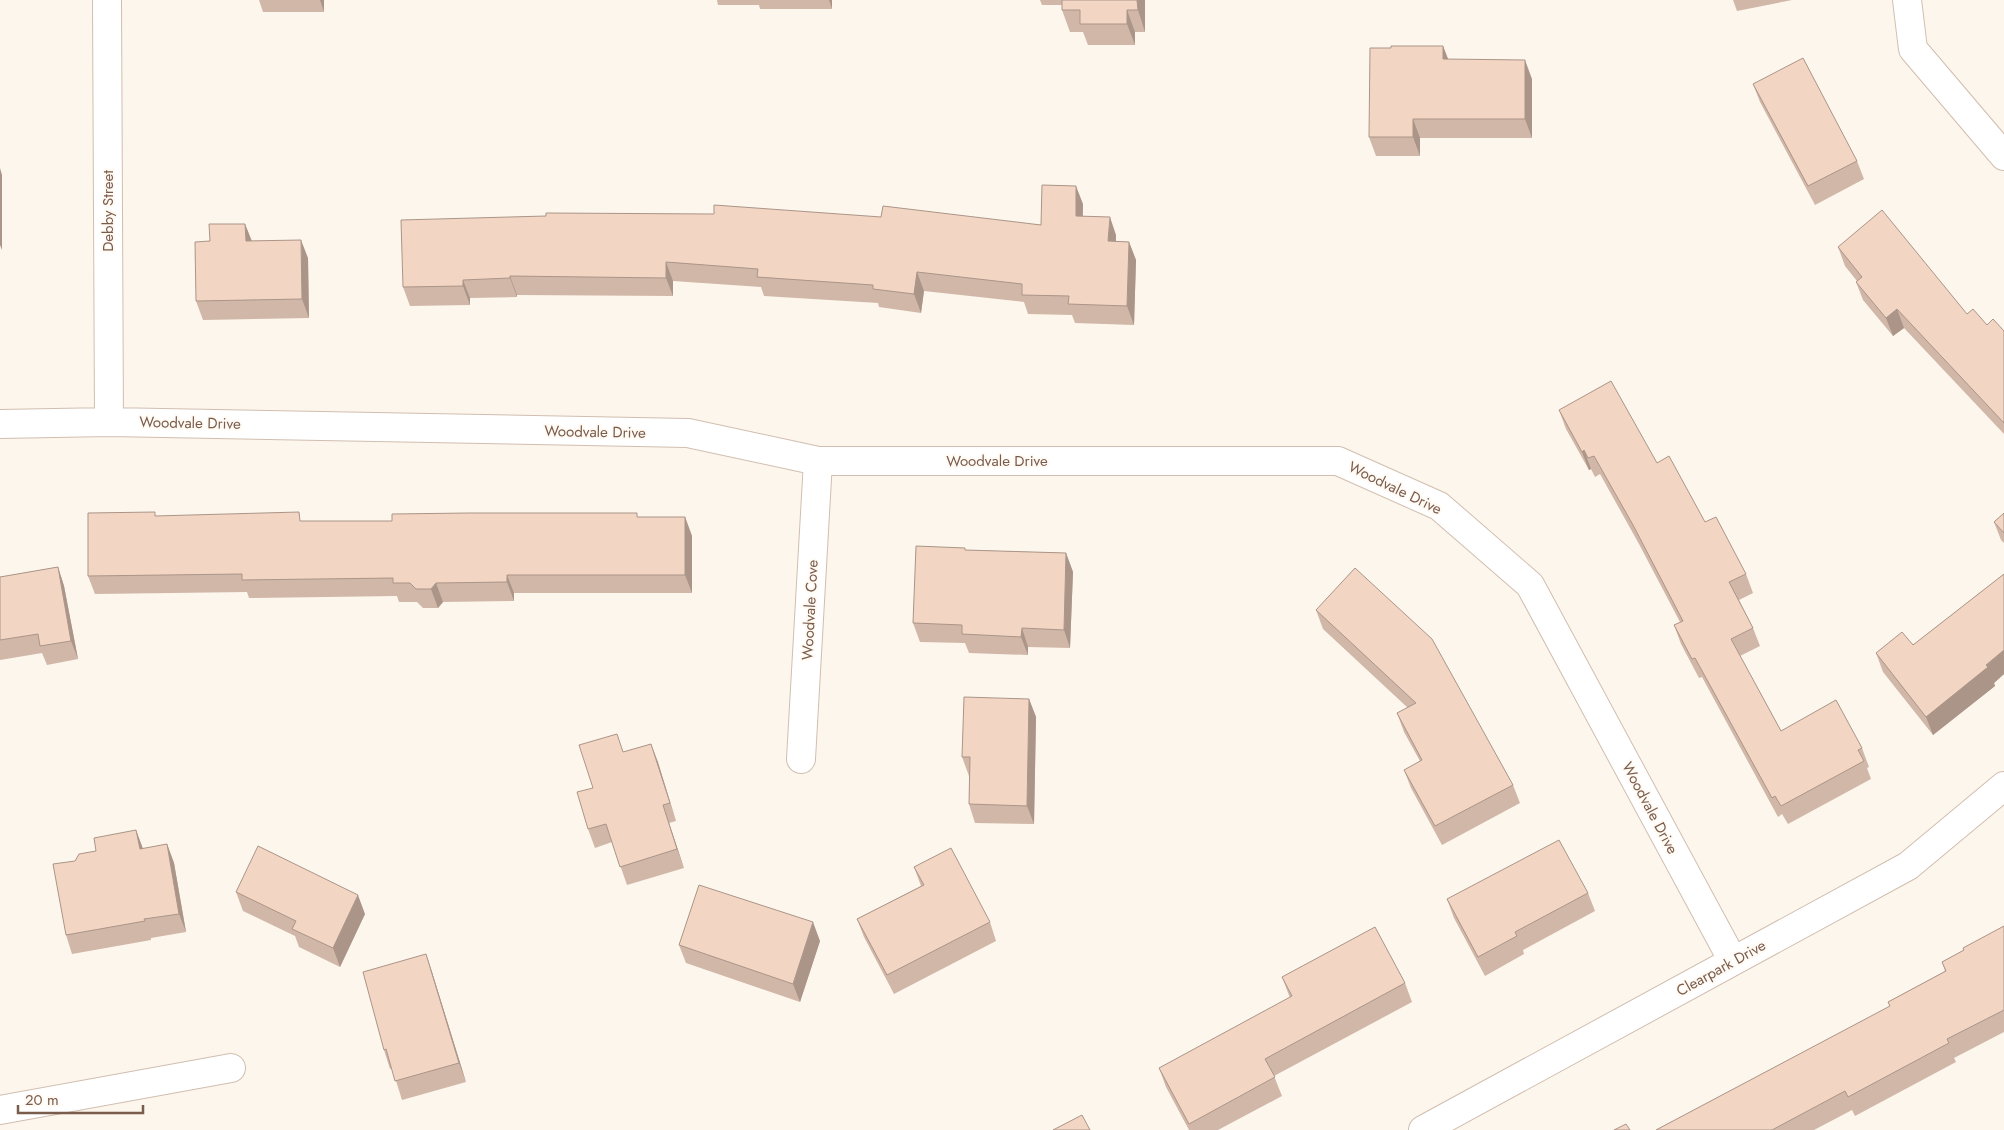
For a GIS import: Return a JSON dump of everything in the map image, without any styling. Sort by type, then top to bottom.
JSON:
[{"type":"street","name":"Debby Street","points":[[107,0],[109,422]]},
{"type":"street","points":[[1907,0],[1913,49],[2004,156]]},
{"type":"street","name":"Woodvale Drive","points":[[0,424],[109,422],[688,433],[818,461],[1338,461],[1439,506],[1530,585],[1733,961]]},
{"type":"street","name":"Woodvale Cove","points":[[801,759],[818,461]]},
{"type":"street","name":"Clearpark Drive","points":[[1423,1130],[1908,866],[2004,786]]},
{"type":"street","points":[[0,1110],[231,1068]]},
{"type":"building","points":[[1062,0],[1137,0],[1138,10],[1127,10],[1127,24],[1080,24],[1080,10],[1062,10]]},
{"type":"building","points":[[1391,46],[1443,46],[1443,59],[1525,60],[1525,119],[1413,119],[1413,137],[1369,137],[1370,48],[1391,48]]},
{"type":"building","points":[[1803,58],[1857,161],[1808,186],[1753,84]]},
{"type":"building","points":[[1042,185],[1076,186],[1076,216],[1110,217],[1108,241],[1129,242],[1127,306],[1068,304],[1069,296],[1022,295],[1022,284],[917,272],[914,294],[873,289],[873,285],[757,277],[758,269],[666,262],[666,278],[510,276],[510,278],[463,280],[463,286],[403,287],[401,220],[546,216],[546,213],[714,214],[714,205],[881,217],[883,206],[1041,225]]},
{"type":"building","points":[[1882,210],[1967,314],[1973,309],[1987,325],[1993,319],[2004,331],[2004,423],[1897,309],[1886,318],[1856,282],[1862,277],[1838,247]]},
{"type":"building","points":[[209,224],[245,224],[246,241],[301,240],[302,299],[196,301],[195,242],[210,241]]},
{"type":"building","points":[[1611,381],[1657,463],[1669,456],[1705,522],[1716,517],[1746,574],[1729,582],[1753,628],[1731,639],[1781,731],[1836,700],[1862,748],[1858,750],[1864,761],[1781,806],[1775,796],[1772,798],[1695,658],[1692,659],[1674,625],[1683,621],[1633,525],[1594,456],[1588,458],[1584,450],[1582,452],[1559,410]]},
{"type":"building","points":[[155,512],[155,516],[299,512],[300,521],[392,521],[392,514],[469,513],[637,513],[637,517],[685,517],[685,575],[507,575],[507,582],[436,583],[431,589],[416,589],[410,583],[393,583],[393,578],[242,580],[242,574],[88,576],[88,513]]},
{"type":"building","points":[[2004,513],[2004,533],[1994,522]]},
{"type":"building","points":[[916,546],[965,548],[965,550],[1066,553],[1064,630],[1022,628],[1021,637],[962,634],[962,625],[913,623]]},
{"type":"building","points":[[58,567],[71,641],[40,646],[38,634],[0,640],[0,577]]},
{"type":"building","points":[[1355,568],[1432,639],[1513,785],[1435,826],[1404,770],[1422,760],[1397,713],[1416,703],[1316,610]]},
{"type":"building","points":[[2004,574],[2004,650],[1986,665],[1988,667],[1926,717],[1876,653],[1902,632],[1913,645]]},
{"type":"building","points":[[964,697],[1029,699],[1027,806],[969,804],[970,757],[962,757]]},
{"type":"building","points":[[617,734],[623,752],[651,744],[670,803],[663,805],[677,849],[620,867],[606,824],[588,829],[577,792],[593,788],[579,745]]},
{"type":"building","points":[[136,830],[140,849],[167,844],[179,914],[66,935],[53,864],[75,861],[79,854],[96,851],[94,838]]},
{"type":"building","points":[[1559,840],[1588,893],[1515,932],[1517,936],[1478,957],[1447,899]]},
{"type":"building","points":[[258,846],[358,895],[333,948],[292,929],[296,921],[236,892]]},
{"type":"building","points":[[951,848],[990,922],[887,975],[857,919],[924,885],[914,867]]},
{"type":"building","points":[[699,885],[813,922],[793,984],[679,945]]},
{"type":"building","points":[[2004,926],[2004,1010],[1947,1039],[1949,1043],[1848,1097],[1845,1091],[1772,1130],[1656,1130],[1890,1006],[1888,1002],[1946,971],[1942,962],[1964,950],[1963,948]]},
{"type":"building","points":[[1375,927],[1405,983],[1265,1059],[1275,1077],[1189,1124],[1159,1068],[1292,996],[1282,977]]},
{"type":"building","points":[[426,954],[459,1063],[395,1081],[386,1049],[384,1050],[363,972]]},
{"type":"building","points":[[1082,1115],[1090,1130],[1053,1130]]},
{"type":"building","points":[[1626,1124],[1630,1130],[1614,1130]]}]
